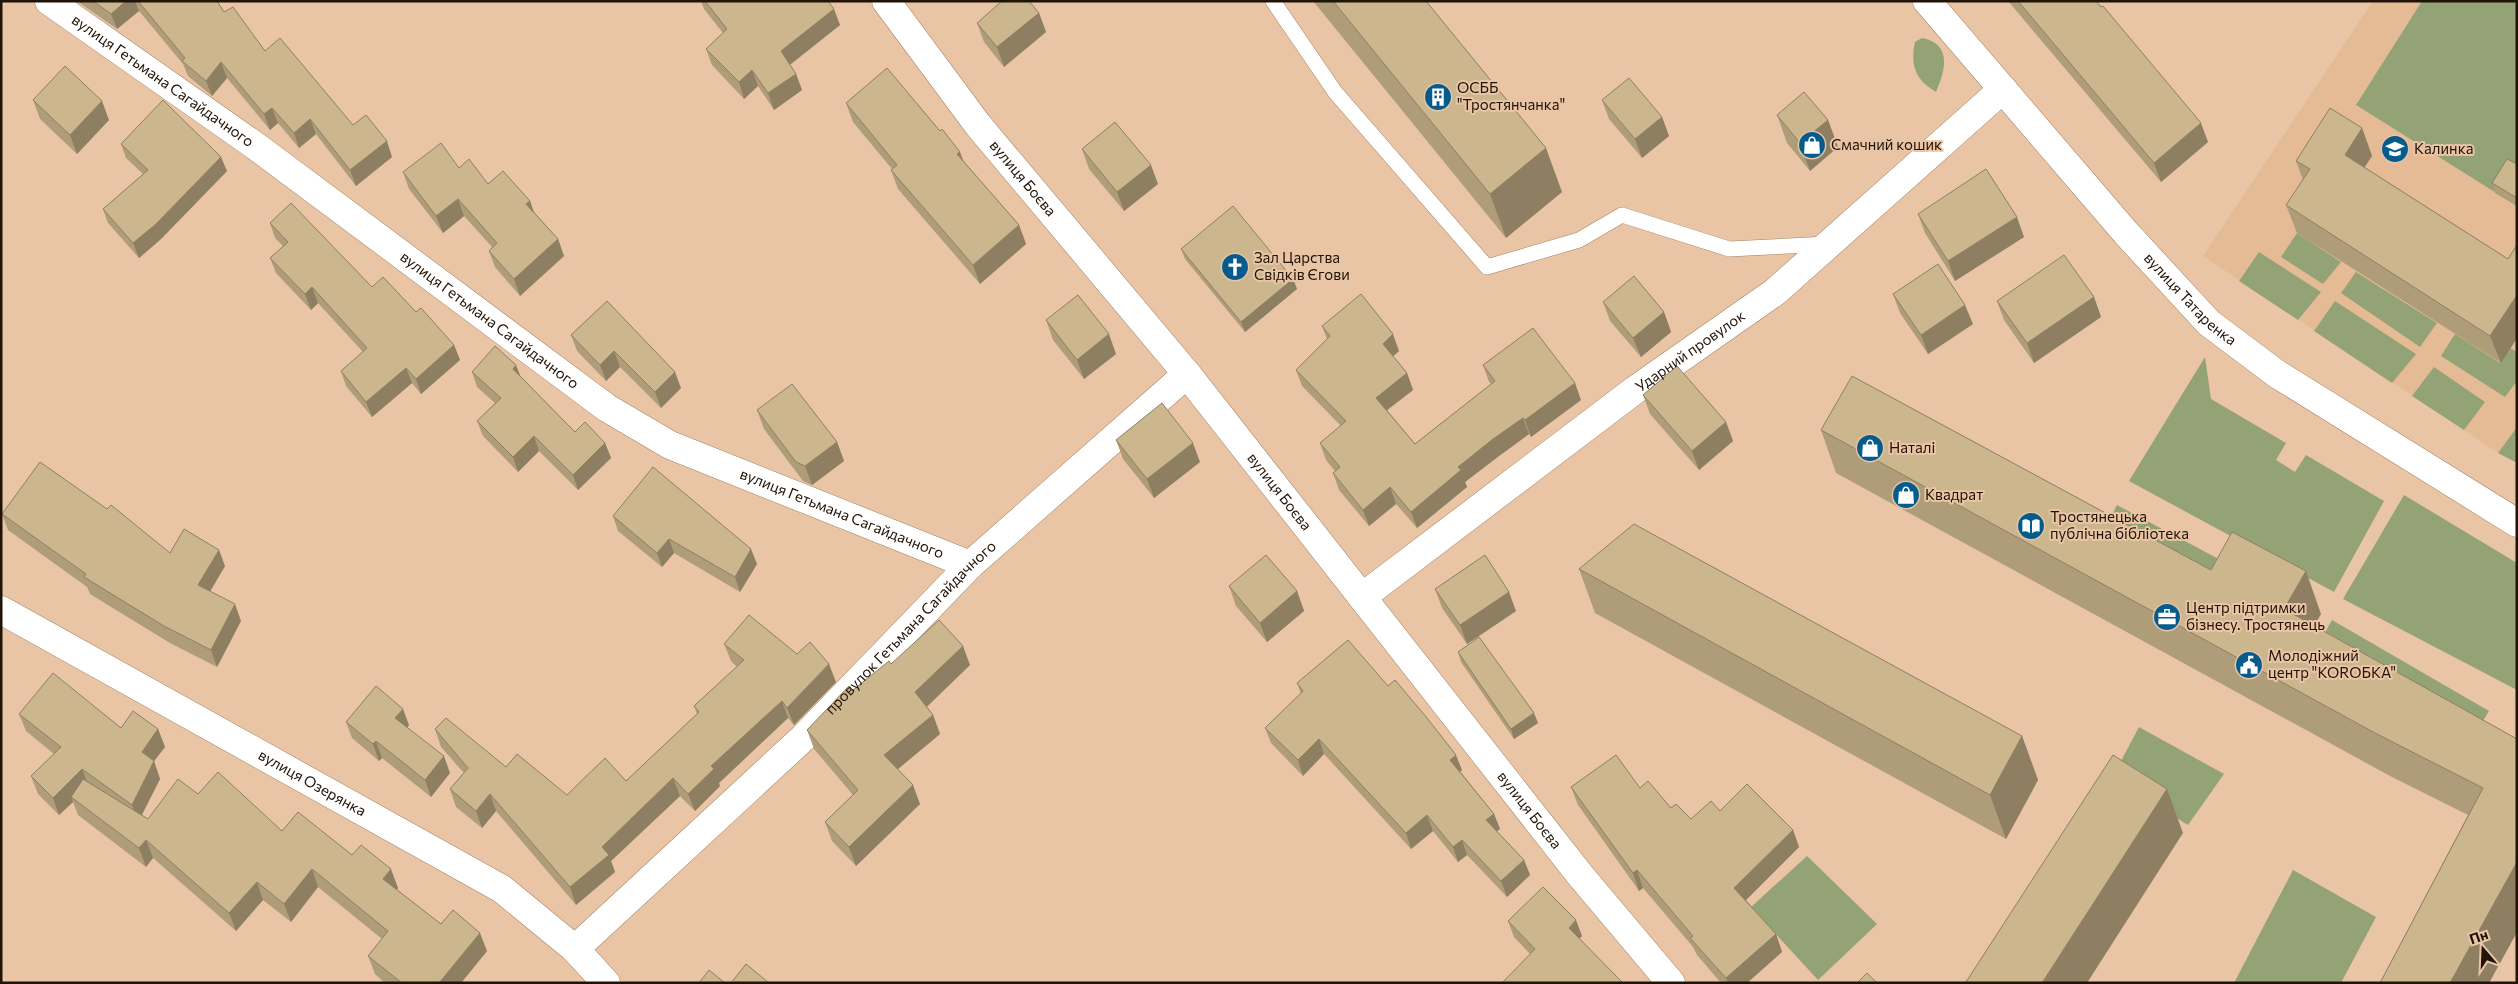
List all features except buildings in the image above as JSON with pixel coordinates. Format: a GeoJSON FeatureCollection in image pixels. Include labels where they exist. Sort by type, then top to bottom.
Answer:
{"type":"FeatureCollection","features":[{"type":"Feature","properties":{"kind":"street","name":"вулиця Гетьмана Сагайдачного"},"geometry":{"type":"LineString","coordinates":[[50,1],[257,147],[607,408],[670,445],[970,565]]}},
{"type":"Feature","properties":{"kind":"street","name":"вулиця Боєва"},"geometry":{"type":"LineString","coordinates":[[886,1],[978,125],[1186,374],[1574,868],[1671,983]]}},
{"type":"Feature","properties":{"kind":"street","name":"вулиця Татаренка"},"geometry":{"type":"LineString","coordinates":[[1927,1],[2126,233],[2209,324],[2277,374],[2517,523]]}},
{"type":"Feature","properties":{"kind":"street","name":"Ударний провулок"},"geometry":{"type":"LineString","coordinates":[[1362,597],[1635,390],[1774,292],[2003,89]]}},
{"type":"Feature","properties":{"kind":"street","name":"провулок Гетьмана Сагайдачного"},"geometry":{"type":"LineString","coordinates":[[575,949],[803,738],[970,565],[1186,374]]}},
{"type":"Feature","properties":{"kind":"street","name":"вулиця Озерянка"},"geometry":{"type":"LineString","coordinates":[[1,610],[502,889],[575,949],[606,983]]}},
{"type":"Feature","properties":{"kind":"lane"},"geometry":{"type":"LineString","coordinates":[[1273,1],[1335,92],[1487,267],[1579,240],[1622,214],[1730,249],[1829,244]]}},
{"type":"Feature","properties":{"kind":"shaded area","name":"Калинка"},"geometry":{"type":"Polygon","coordinates":[[[2373,1],[2517,1],[2517,427],[2498,453],[2203,256],[2373,1]]]}},
{"type":"Feature","properties":{"kind":"green space"},"geometry":{"type":"Polygon","coordinates":[[[2422,1],[2517,1],[2517,206],[2356,105],[2422,1]]]}},
{"type":"Feature","properties":{"kind":"green space"},"geometry":{"type":"Polygon","coordinates":[[[1922,38],[1932,41],[1939,46],[1944,59],[1942,76],[1936,92],[1923,82],[1914,65],[1915,42],[1922,38]]]}},
{"type":"Feature","properties":{"kind":"green space"},"geometry":{"type":"Polygon","coordinates":[[[2297,233],[2341,262],[2323,284],[2281,257],[2297,233]]]}},
{"type":"Feature","properties":{"kind":"green space"},"geometry":{"type":"Polygon","coordinates":[[[2259,252],[2321,292],[2298,320],[2239,281],[2259,252]]]}},
{"type":"Feature","properties":{"kind":"green space"},"geometry":{"type":"Polygon","coordinates":[[[2356,272],[2437,323],[2420,347],[2341,293],[2356,272]]]}},
{"type":"Feature","properties":{"kind":"green space"},"geometry":{"type":"Polygon","coordinates":[[[2335,301],[2416,354],[2392,383],[2314,331],[2335,301]]]}},
{"type":"Feature","properties":{"kind":"green space"},"geometry":{"type":"Polygon","coordinates":[[[2455,334],[2500,363],[2510,348],[2517,352],[2517,381],[2505,397],[2441,356],[2455,334]]]}},
{"type":"Feature","properties":{"kind":"green space"},"geometry":{"type":"Polygon","coordinates":[[[2205,357],[2211,399],[2286,443],[2276,460],[2295,472],[2306,455],[2384,501],[2334,592],[2129,481],[2205,357]]]}},
{"type":"Feature","properties":{"kind":"green space"},"geometry":{"type":"Polygon","coordinates":[[[2434,367],[2485,402],[2464,430],[2412,396],[2434,367]]]}},
{"type":"Feature","properties":{"kind":"green space"},"geometry":{"type":"Polygon","coordinates":[[[2517,427],[2517,463],[2498,453],[2517,427]]]}},
{"type":"Feature","properties":{"kind":"green space"},"geometry":{"type":"Polygon","coordinates":[[[2404,495],[2517,563],[2517,690],[2343,599],[2404,495]]]}},
{"type":"Feature","properties":{"kind":"green space"},"geometry":{"type":"Polygon","coordinates":[[[2117,505],[2247,574],[2226,613],[2097,544],[2117,505]]]}},
{"type":"Feature","properties":{"kind":"green space"},"geometry":{"type":"Polygon","coordinates":[[[2332,620],[2489,711],[2467,746],[2311,658],[2332,620]]]}},
{"type":"Feature","properties":{"kind":"green space"},"geometry":{"type":"Polygon","coordinates":[[[2139,727],[2224,774],[2188,825],[2112,778],[2139,727]]]}},
{"type":"Feature","properties":{"kind":"green space"},"geometry":{"type":"Polygon","coordinates":[[[1807,856],[1877,924],[1818,980],[1751,907],[1807,856]]]}},
{"type":"Feature","properties":{"kind":"green space"},"geometry":{"type":"Polygon","coordinates":[[[2293,870],[2376,917],[2341,983],[2234,983],[2293,870]]]}},
{"type":"Feature","properties":{"kind":"place","name":"ОСББ \"Тростянчанка\""},"geometry":{"type":"Point","coordinates":[1438,97]}},
{"type":"Feature","properties":{"kind":"place","name":"Смачний кошик"},"geometry":{"type":"Point","coordinates":[1812,145]}},
{"type":"Feature","properties":{"kind":"place","name":"Калинка"},"geometry":{"type":"Point","coordinates":[2395,149]}},
{"type":"Feature","properties":{"kind":"place","name":"Зал Царства Свідків Єгови"},"geometry":{"type":"Point","coordinates":[1235,267]}},
{"type":"Feature","properties":{"kind":"place","name":"Наталі"},"geometry":{"type":"Point","coordinates":[1870,448]}},
{"type":"Feature","properties":{"kind":"place","name":"Квадрат"},"geometry":{"type":"Point","coordinates":[1906,495]}},
{"type":"Feature","properties":{"kind":"place","name":"Тростянецька публічна бібліотека"},"geometry":{"type":"Point","coordinates":[2031,526]}},
{"type":"Feature","properties":{"kind":"place","name":"Центр підтримки бізнесу. Тростянець"},"geometry":{"type":"Point","coordinates":[2167,617]}},
{"type":"Feature","properties":{"kind":"place","name":"Молодіжний центр \"КОRОБКА\""},"geometry":{"type":"Point","coordinates":[2249,665]}}]}
